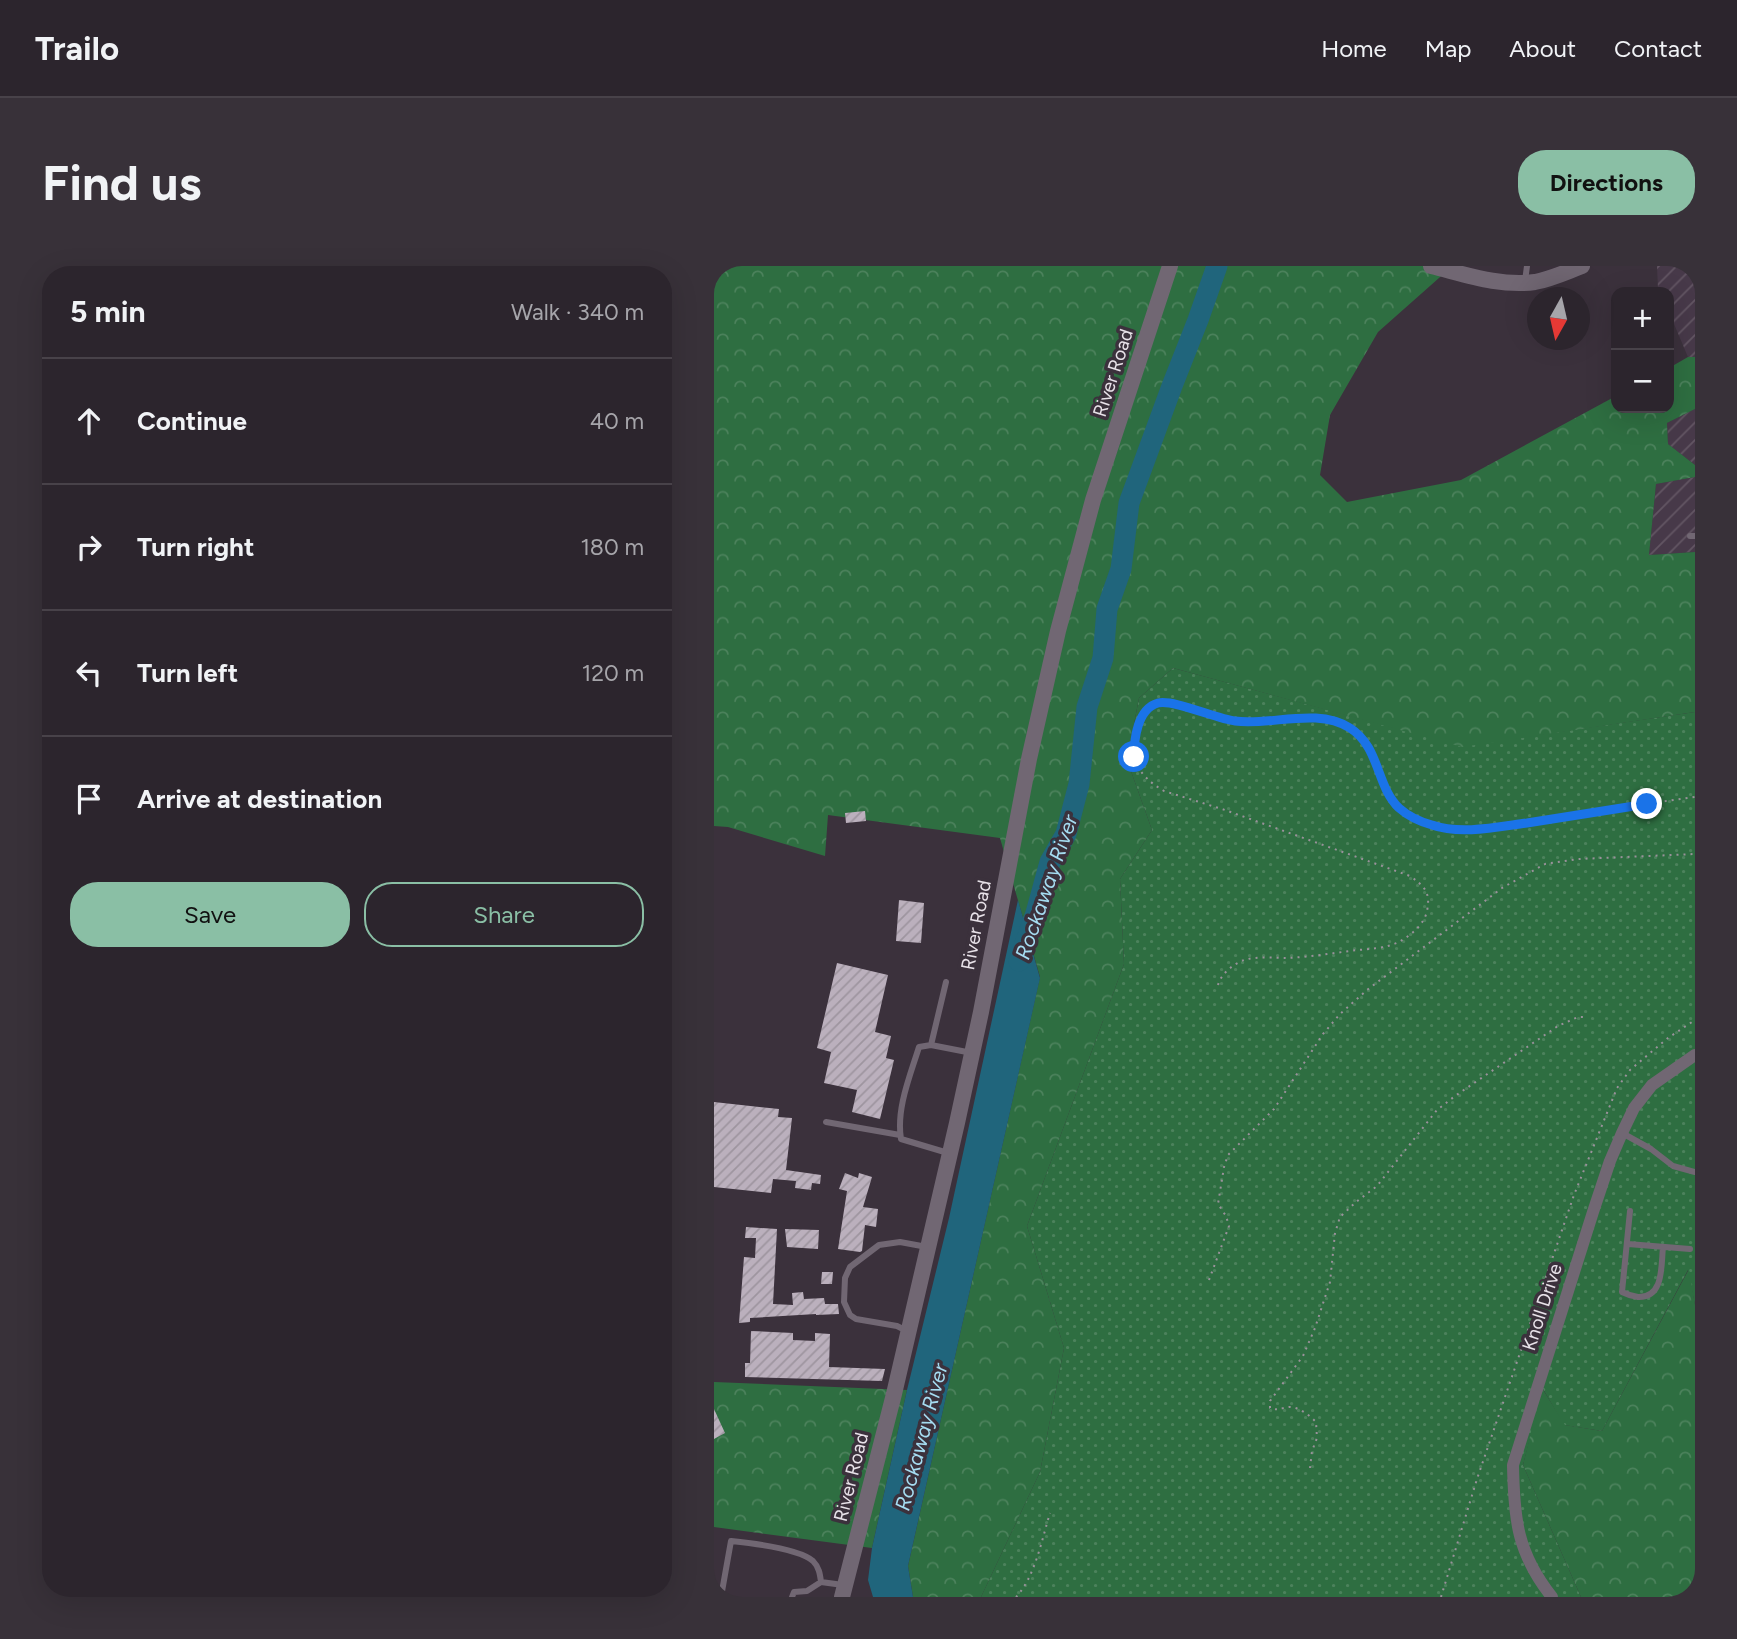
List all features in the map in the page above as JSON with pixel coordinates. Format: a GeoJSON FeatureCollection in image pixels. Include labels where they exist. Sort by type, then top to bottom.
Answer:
{"type":"FeatureCollection","features":[{"type":"Feature","properties":{"kind":"street","name":"River Road"},"geometry":{"type":"LineString","coordinates":[[844,1591],[950,1153],[1029,759],[1058,631],[1093,500],[1170,266]]}},
{"type":"Feature","properties":{"kind":"street"},"geometry":{"type":"LineString","coordinates":[[1431,266],[1483,279],[1525,283],[1551,278],[1582,266]]}},
{"type":"Feature","properties":{"kind":"street","name":"Knoll Drive"},"geometry":{"type":"LineString","coordinates":[[1552,1597],[1538,1579],[1526,1556],[1518,1530],[1513,1465],[1592,1212],[1622,1133],[1634,1108],[1652,1084],[1695,1055]]}},
{"type":"Feature","properties":{"kind":"lane"},"geometry":{"type":"LineString","coordinates":[[1525,283],[1527,266]]}},
{"type":"Feature","properties":{"kind":"lane"},"geometry":{"type":"LineString","coordinates":[[931,1045],[946,982]]}},
{"type":"Feature","properties":{"kind":"lane"},"geometry":{"type":"LineString","coordinates":[[950,1153],[901,1139],[899,1126],[908,1082],[919,1047],[931,1045],[972,1053]]}},
{"type":"Feature","properties":{"kind":"lane"},"geometry":{"type":"LineString","coordinates":[[826,1122],[900,1135]]}},
{"type":"Feature","properties":{"kind":"lane"},"geometry":{"type":"LineString","coordinates":[[1622,1133],[1651,1149],[1673,1166],[1695,1172]]}},
{"type":"Feature","properties":{"kind":"lane"},"geometry":{"type":"LineString","coordinates":[[1630,1211],[1622,1292],[1629,1296],[1644,1297],[1651,1294],[1659,1285],[1663,1247]]}},
{"type":"Feature","properties":{"kind":"lane"},"geometry":{"type":"LineString","coordinates":[[908,1333],[897,1326],[856,1319],[850,1315],[845,1302],[845,1278],[850,1267],[878,1245],[900,1242],[928,1248]]}},
{"type":"Feature","properties":{"kind":"lane"},"geometry":{"type":"LineString","coordinates":[[1628,1244],[1690,1249]]}},
{"type":"Feature","properties":{"kind":"lane"},"geometry":{"type":"LineString","coordinates":[[721,1597],[731,1541],[781,1549],[812,1560],[819,1569],[821,1582]]}},
{"type":"Feature","properties":{"kind":"lane"},"geometry":{"type":"LineString","coordinates":[[821,1582],[844,1591]]}},
{"type":"Feature","properties":{"kind":"lane"},"geometry":{"type":"LineString","coordinates":[[792,1597],[793,1592],[807,1591],[821,1582]]}},
{"type":"Feature","properties":{"kind":"path"},"geometry":{"type":"LineString","coordinates":[[1218,985],[1231,967],[1246,960],[1345,952],[1397,942],[1418,929],[1426,918],[1428,894],[1423,886],[1410,876],[1155,786],[1140,772],[1134,757],[1135,737],[1146,712],[1156,704],[1178,705],[1236,722],[1318,718],[1341,723],[1352,729],[1368,745],[1391,796],[1399,807],[1412,817],[1433,826],[1468,829],[1503,826],[1695,797]]}},
{"type":"Feature","properties":{"kind":"path"},"geometry":{"type":"LineString","coordinates":[[1209,1280],[1229,1226],[1218,1204],[1228,1155],[1274,1109],[1323,1034],[1340,1014],[1367,990],[1502,888],[1545,864],[1590,858],[1695,854]]}},
{"type":"Feature","properties":{"kind":"path"},"geometry":{"type":"LineString","coordinates":[[1310,1468],[1317,1438],[1316,1422],[1306,1412],[1289,1407],[1279,1411],[1270,1408],[1270,1401],[1303,1356],[1315,1328],[1330,1282],[1335,1233],[1340,1217],[1377,1186],[1437,1110],[1558,1026],[1583,1017]]}},
{"type":"Feature","properties":{"kind":"path"},"geometry":{"type":"LineString","coordinates":[[1441,1597],[1477,1479],[1574,1195],[1616,1088],[1630,1070],[1668,1038],[1695,1020]]}},
{"type":"Feature","properties":{"kind":"path"},"geometry":{"type":"LineString","coordinates":[[1016,1597],[1024,1589],[1050,1513]]}},
{"type":"Feature","properties":{"kind":"shaded area"},"geometry":{"type":"Polygon","coordinates":[[[1657,266],[1695,266],[1695,357],[1688,357],[1674,324],[1674,287],[1658,287],[1657,266]]]}},
{"type":"Feature","properties":{"kind":"shaded area"},"geometry":{"type":"Polygon","coordinates":[[[1695,409],[1695,465],[1668,444],[1667,423],[1695,409]]]}},
{"type":"Feature","properties":{"kind":"shaded area"},"geometry":{"type":"Polygon","coordinates":[[[1695,477],[1695,552],[1649,555],[1656,484],[1695,477]]]}},
{"type":"Feature","properties":{"kind":"green space"},"geometry":{"type":"Polygon","coordinates":[[[714,266],[1446,266],[1448,270],[1378,332],[1330,415],[1320,475],[1347,502],[1461,480],[1611,399],[1611,413],[1674,413],[1674,365],[1688,357],[1695,357],[1695,409],[1667,423],[1668,444],[1695,465],[1695,477],[1656,484],[1649,555],[1695,552],[1695,712],[1462,747],[1173,668],[1139,698],[1127,760],[1152,830],[1120,879],[1124,964],[1027,1226],[1064,1348],[1040,1472],[981,1597],[913,1597],[908,1566],[1040,977],[1000,838],[828,815],[825,856],[728,827],[714,826],[714,266]]]}},
{"type":"Feature","properties":{"kind":"green space"},"geometry":{"type":"Polygon","coordinates":[[[1173,668],[1462,746],[1695,712],[1695,1305],[1688,1270],[1602,1431],[1564,1425],[1543,1389],[1523,1465],[1581,1597],[981,1597],[1040,1472],[1064,1348],[1027,1226],[1124,964],[1120,879],[1152,830],[1127,760],[1139,698],[1173,668]]]}},
{"type":"Feature","properties":{"kind":"green space"},"geometry":{"type":"Polygon","coordinates":[[[1689,1269],[1695,1305],[1695,1597],[1581,1597],[1523,1465],[1542,1388],[1565,1425],[1602,1431],[1689,1269]]]}},
{"type":"Feature","properties":{"kind":"green space"},"geometry":{"type":"Polygon","coordinates":[[[714,1382],[907,1390],[872,1548],[714,1527],[714,1382]]]}},
{"type":"Feature","properties":{"kind":"water","name":"Rockaway River"},"geometry":{"type":"Polygon","coordinates":[[[1018,900],[1040,978],[908,1566],[913,1597],[873,1597],[868,1580],[872,1548],[949,1218],[1018,900]]]}},
{"type":"Feature","properties":{"kind":"building"},"geometry":{"type":"Polygon","coordinates":[[[865,811],[866,821],[846,823],[845,813],[865,811]]]}},
{"type":"Feature","properties":{"kind":"building"},"geometry":{"type":"Polygon","coordinates":[[[899,900],[924,903],[921,943],[896,941],[899,900]]]}},
{"type":"Feature","properties":{"kind":"building"},"geometry":{"type":"Polygon","coordinates":[[[837,963],[888,975],[875,1032],[891,1036],[886,1058],[894,1060],[880,1119],[852,1112],[857,1090],[824,1083],[831,1052],[817,1048],[837,963]]]}},
{"type":"Feature","properties":{"kind":"building"},"geometry":{"type":"Polygon","coordinates":[[[714,1102],[779,1109],[778,1117],[792,1118],[786,1170],[821,1175],[820,1184],[812,1183],[811,1190],[795,1188],[796,1181],[773,1179],[771,1193],[714,1187],[714,1102]]]}},
{"type":"Feature","properties":{"kind":"building"},"geometry":{"type":"Polygon","coordinates":[[[845,1173],[858,1178],[859,1173],[872,1177],[863,1207],[878,1209],[876,1227],[865,1225],[860,1252],[838,1249],[847,1191],[839,1189],[845,1173]]]}},
{"type":"Feature","properties":{"kind":"building"},"geometry":{"type":"Polygon","coordinates":[[[746,1227],[777,1229],[773,1304],[793,1305],[792,1293],[803,1292],[804,1299],[824,1298],[825,1304],[838,1304],[839,1314],[750,1318],[750,1322],[739,1323],[744,1257],[755,1258],[756,1238],[745,1238],[746,1227]]]}},
{"type":"Feature","properties":{"kind":"building"},"geometry":{"type":"Polygon","coordinates":[[[785,1229],[819,1230],[818,1249],[787,1247],[785,1229]]]}},
{"type":"Feature","properties":{"kind":"building"},"geometry":{"type":"Polygon","coordinates":[[[822,1272],[833,1272],[832,1284],[821,1284],[822,1272]]]}},
{"type":"Feature","properties":{"kind":"building"},"geometry":{"type":"Polygon","coordinates":[[[751,1331],[793,1333],[793,1340],[815,1341],[815,1333],[830,1334],[829,1367],[885,1369],[882,1381],[745,1377],[745,1363],[750,1363],[751,1331]]]}},
{"type":"Feature","properties":{"kind":"building"},"geometry":{"type":"Polygon","coordinates":[[[714,1409],[725,1433],[714,1439],[714,1409]]]}},
{"type":"Feature","properties":{"kind":"waterway","name":"Rockaway River"},"geometry":{"type":"LineString","coordinates":[[1019,961],[1050,862],[1066,834],[1079,784],[1087,707],[1103,658],[1107,609],[1121,569],[1129,503],[1217,266]]}},
{"type":"Feature","properties":{"kind":"route"},"geometry":{"type":"LineString","coordinates":[[1134,757],[1135,737],[1146,712],[1156,704],[1163,703],[1236,722],[1318,718],[1341,723],[1352,729],[1368,745],[1384,782],[1399,807],[1412,817],[1433,826],[1468,829],[1503,826],[1647,804]]}}]}
